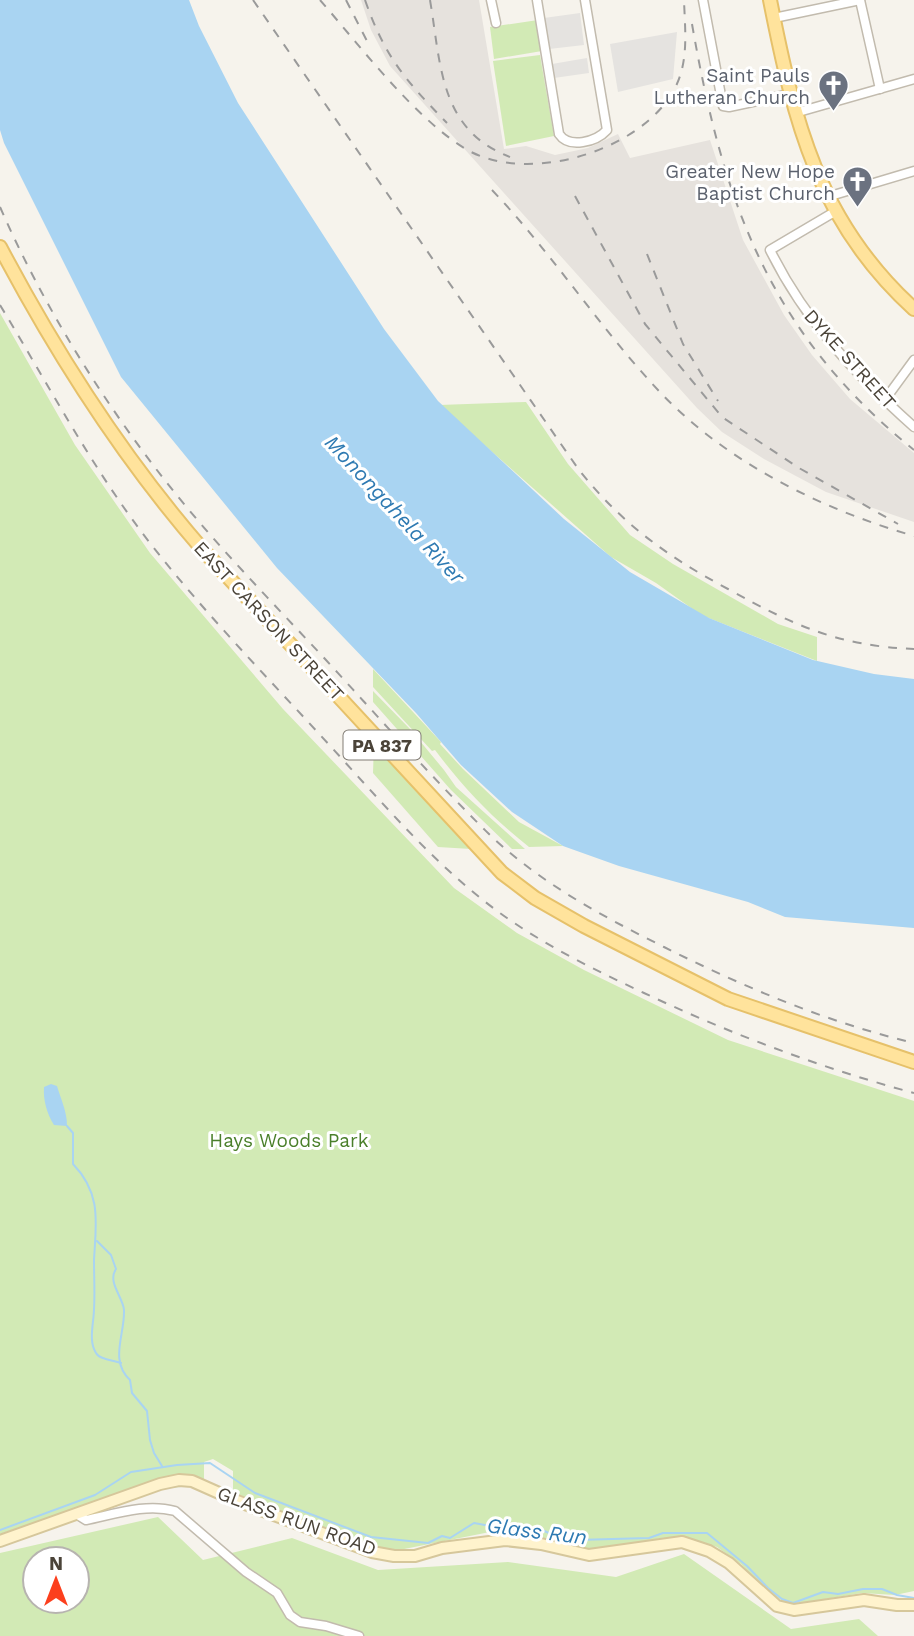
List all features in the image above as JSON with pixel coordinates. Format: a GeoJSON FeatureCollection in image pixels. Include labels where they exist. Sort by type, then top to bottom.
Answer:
{"type":"FeatureCollection","features":[{"type":"Feature","properties":{"kind":"main road"},"geometry":{"type":"LineString","coordinates":[[770,0],[794,113],[827,197],[870,261],[914,309]]}},
{"type":"Feature","properties":{"kind":"main road","name":"EAST CARSON STREET"},"geometry":{"type":"LineString","coordinates":[[0,247],[71,372],[114,438],[158,497],[203,550],[502,873],[535,898],[574,920],[728,999],[914,1062]]}},
{"type":"Feature","properties":{"kind":"main road","name":"GLASS RUN ROAD"},"geometry":{"type":"LineString","coordinates":[[0,1541],[160,1484],[179,1480],[192,1481],[372,1552],[394,1556],[415,1556],[442,1548],[505,1540],[541,1544],[589,1555],[682,1542],[709,1551],[729,1563],[776,1606],[807,1609],[864,1600],[914,1605]]}},
{"type":"Feature","properties":{"kind":"street"},"geometry":{"type":"LineString","coordinates":[[491,0],[496,23]]}},
{"type":"Feature","properties":{"kind":"street"},"geometry":{"type":"LineString","coordinates":[[537,0],[559,134],[561,139],[572,143],[596,138],[607,130],[585,0]]}},
{"type":"Feature","properties":{"kind":"street"},"geometry":{"type":"LineString","coordinates":[[703,0],[723,106],[790,94]]}},
{"type":"Feature","properties":{"kind":"street"},"geometry":{"type":"LineString","coordinates":[[774,18],[860,0],[880,89]]}},
{"type":"Feature","properties":{"kind":"street"},"geometry":{"type":"LineString","coordinates":[[794,113],[914,79]]}},
{"type":"Feature","properties":{"kind":"street"},"geometry":{"type":"LineString","coordinates":[[827,197],[914,172]]}},
{"type":"Feature","properties":{"kind":"street","name":"DYKE STREET"},"geometry":{"type":"LineString","coordinates":[[836,211],[770,250],[810,319],[884,401],[914,427]]}},
{"type":"Feature","properties":{"kind":"street"},"geometry":{"type":"LineString","coordinates":[[884,401],[914,360]]}},
{"type":"Feature","properties":{"kind":"street"},"geometry":{"type":"LineString","coordinates":[[78,1514],[86,1520],[144,1508],[175,1511],[246,1572],[277,1592],[290,1615],[300,1622],[326,1626],[359,1636]]}},
{"type":"Feature","properties":{"kind":"shaded area"},"geometry":{"type":"Polygon","coordinates":[[[361,0],[479,0],[504,149],[526,146],[555,155],[588,148],[618,134],[630,158],[710,140],[743,240],[784,315],[812,355],[850,399],[914,453],[914,522],[826,492],[764,459],[722,432],[697,408],[390,66],[371,30],[361,0]]]}},
{"type":"Feature","properties":{"kind":"shaded area"},"geometry":{"type":"Polygon","coordinates":[[[580,13],[584,45],[549,49],[544,18],[580,13]]]}},
{"type":"Feature","properties":{"kind":"shaded area"},"geometry":{"type":"Polygon","coordinates":[[[677,32],[673,79],[618,92],[610,44],[677,32]]]}},
{"type":"Feature","properties":{"kind":"shaded area"},"geometry":{"type":"Polygon","coordinates":[[[587,58],[589,73],[554,78],[552,64],[587,58]]]}},
{"type":"Feature","properties":{"kind":"green space"},"geometry":{"type":"Polygon","coordinates":[[[538,20],[542,51],[494,59],[490,27],[538,20]]]}},
{"type":"Feature","properties":{"kind":"green space"},"geometry":{"type":"Polygon","coordinates":[[[540,55],[554,136],[506,146],[493,61],[540,55]]]}},
{"type":"Feature","properties":{"kind":"green space","name":"Hays Woods Park"},"geometry":{"type":"Polygon","coordinates":[[[0,313],[75,445],[150,553],[283,709],[454,888],[517,933],[584,970],[728,1040],[914,1101],[914,1591],[895,1595],[862,1593],[801,1603],[784,1602],[762,1587],[741,1564],[717,1547],[687,1537],[661,1538],[594,1553],[495,1531],[384,1553],[233,1492],[233,1471],[213,1459],[204,1462],[204,1485],[123,1492],[0,1534],[0,313]]]}},
{"type":"Feature","properties":{"kind":"green space"},"geometry":{"type":"Polygon","coordinates":[[[526,402],[568,464],[630,535],[673,564],[778,624],[817,637],[817,661],[701,615],[656,583],[611,557],[439,405],[526,402]]]}},
{"type":"Feature","properties":{"kind":"green space"},"geometry":{"type":"Polygon","coordinates":[[[373,669],[463,769],[519,822],[563,846],[529,847],[503,825],[373,687],[373,669]]]}},
{"type":"Feature","properties":{"kind":"green space"},"geometry":{"type":"Polygon","coordinates":[[[373,691],[410,729],[456,787],[525,849],[512,849],[451,790],[373,702],[373,691]]]}},
{"type":"Feature","properties":{"kind":"green space"},"geometry":{"type":"Polygon","coordinates":[[[374,743],[471,849],[438,847],[373,773],[374,743]]]}},
{"type":"Feature","properties":{"kind":"green space"},"geometry":{"type":"Polygon","coordinates":[[[158,1517],[203,1560],[292,1538],[378,1570],[508,1562],[616,1577],[684,1554],[791,1629],[859,1619],[878,1636],[0,1636],[0,1553],[21,1548],[21,1615],[91,1615],[91,1545],[35,1545],[158,1517]]]}},
{"type":"Feature","properties":{"kind":"water","name":"Monongahela River"},"geometry":{"type":"Polygon","coordinates":[[[0,0],[189,0],[199,26],[238,103],[384,329],[438,401],[564,519],[630,572],[709,618],[813,660],[874,674],[914,679],[914,928],[785,917],[748,902],[619,866],[563,846],[512,812],[461,765],[416,713],[277,568],[121,377],[4,143],[0,130],[0,0]]]}},
{"type":"Feature","properties":{"kind":"water"},"geometry":{"type":"Polygon","coordinates":[[[51,1084],[57,1086],[67,1126],[54,1125],[47,1112],[44,1087],[51,1084]]]}},
{"type":"Feature","properties":{"kind":"waterway"},"geometry":{"type":"LineString","coordinates":[[67,1126],[73,1133],[73,1164],[89,1186],[95,1209],[92,1343],[98,1355],[121,1363]]}},
{"type":"Feature","properties":{"kind":"waterway"},"geometry":{"type":"LineString","coordinates":[[97,1241],[111,1255],[116,1269],[114,1284],[124,1310],[120,1364],[130,1380],[132,1393],[147,1411],[150,1440],[162,1466]]}},
{"type":"Feature","properties":{"kind":"waterway","name":"Glass Run"},"geometry":{"type":"LineString","coordinates":[[0,1530],[95,1495],[131,1472],[210,1463],[255,1493],[371,1537],[428,1543],[442,1536],[450,1538],[474,1523],[523,1532],[542,1530],[558,1537],[576,1540],[649,1538],[663,1533],[707,1533],[747,1566],[768,1588],[782,1599],[793,1603],[823,1592],[838,1594],[863,1589],[882,1589],[914,1598]]}},
{"type":"Feature","properties":{"kind":"railway"},"geometry":{"type":"LineString","coordinates":[[253,0],[579,470],[612,507],[666,552],[728,589],[795,623],[839,638],[914,649]]}},
{"type":"Feature","properties":{"kind":"railway"},"geometry":{"type":"LineString","coordinates":[[320,0],[388,79],[445,134],[464,148],[489,159],[518,164],[549,163],[610,145],[637,130],[659,111],[675,88],[682,67],[685,45],[684,0]]}},
{"type":"Feature","properties":{"kind":"railway"},"geometry":{"type":"LineString","coordinates":[[346,0],[370,47]]}},
{"type":"Feature","properties":{"kind":"railway"},"geometry":{"type":"LineString","coordinates":[[365,0],[380,37],[398,67],[447,123]]}},
{"type":"Feature","properties":{"kind":"railway"},"geometry":{"type":"LineString","coordinates":[[430,0],[441,71],[456,112],[469,130],[487,145],[510,157]]}},
{"type":"Feature","properties":{"kind":"railway"},"geometry":{"type":"LineString","coordinates":[[692,24],[719,149],[760,260],[788,311],[822,359],[864,405],[914,450]]}},
{"type":"Feature","properties":{"kind":"railway"},"geometry":{"type":"LineString","coordinates":[[492,190],[535,239],[636,366],[684,416],[744,461],[776,480],[844,512],[914,536]]}},
{"type":"Feature","properties":{"kind":"railway"},"geometry":{"type":"LineString","coordinates":[[575,196],[645,324],[722,417],[799,468],[898,524]]}},
{"type":"Feature","properties":{"kind":"railway"},"geometry":{"type":"LineString","coordinates":[[0,207],[35,280],[96,385],[167,483],[245,573],[493,838],[533,871],[574,898],[618,924],[694,962],[817,1014],[914,1043]]}},
{"type":"Feature","properties":{"kind":"railway"},"geometry":{"type":"LineString","coordinates":[[647,254],[683,344],[718,401]]}},
{"type":"Feature","properties":{"kind":"railway"},"geometry":{"type":"LineString","coordinates":[[0,305],[90,456],[150,543],[239,648],[395,816],[459,880],[507,918],[540,939],[591,968],[644,993],[777,1049],[914,1093]]}},
{"type":"Feature","properties":{"kind":"place","name":"Saint Pauls Lutheran Church"},"geometry":{"type":"Point","coordinates":[833,113]}},
{"type":"Feature","properties":{"kind":"place","name":"Greater New Hope Baptist Church"},"geometry":{"type":"Point","coordinates":[858,209]}}]}
